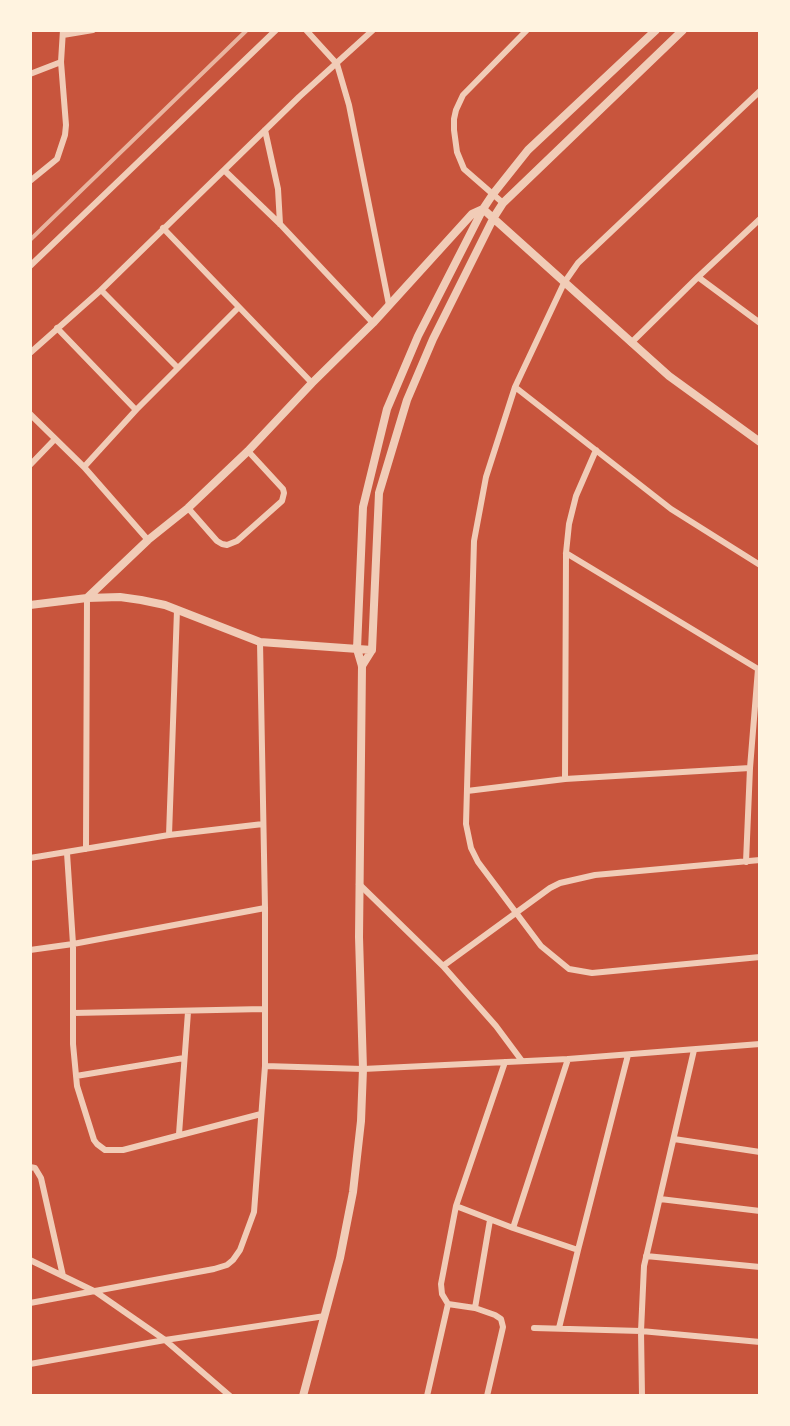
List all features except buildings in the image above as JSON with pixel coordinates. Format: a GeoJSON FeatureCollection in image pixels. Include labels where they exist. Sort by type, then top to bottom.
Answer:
{"type":"FeatureCollection","features":[{"type":"Feature","properties":{"kind":"street"},"geometry":{"type":"LineString","coordinates":[[30,180],[57,159],[62,148],[66,125],[61,62],[63,33],[93,30]]}},
{"type":"Feature","properties":{"kind":"street"},"geometry":{"type":"LineString","coordinates":[[30,266],[276,30]]}},
{"type":"Feature","properties":{"kind":"street"},"geometry":{"type":"LineString","coordinates":[[306,30],[337,64],[349,105],[389,306]]}},
{"type":"Feature","properties":{"kind":"street"},"geometry":{"type":"LineString","coordinates":[[30,353],[101,290],[163,228],[373,30]]}},
{"type":"Feature","properties":{"kind":"street"},"geometry":{"type":"LineString","coordinates":[[503,203],[464,169],[457,152],[454,130],[456,110],[463,95],[527,30]]}},
{"type":"Feature","properties":{"kind":"street"},"geometry":{"type":"LineString","coordinates":[[303,1396],[340,1258],[352,1192],[361,1121],[363,1069],[360,884],[362,666],[357,649],[363,507],[387,410],[418,336],[483,209],[493,194],[528,150],[656,30]]}},
{"type":"Feature","properties":{"kind":"street"},"geometry":{"type":"LineString","coordinates":[[362,666],[372,650],[379,493],[407,400],[433,339],[494,218],[503,203],[683,30]]}},
{"type":"Feature","properties":{"kind":"street"},"geometry":{"type":"LineString","coordinates":[[30,75],[61,62]]}},
{"type":"Feature","properties":{"kind":"street"},"geometry":{"type":"LineString","coordinates":[[760,91],[578,263],[564,283],[515,387],[486,477],[474,541],[466,824],[471,848],[478,862],[542,946],[569,969],[592,973],[760,957]]}},
{"type":"Feature","properties":{"kind":"street"},"geometry":{"type":"LineString","coordinates":[[266,130],[278,189],[280,224]]}},
{"type":"Feature","properties":{"kind":"street"},"geometry":{"type":"LineString","coordinates":[[224,170],[280,224],[374,323]]}},
{"type":"Feature","properties":{"kind":"street"},"geometry":{"type":"LineString","coordinates":[[86,849],[87,598],[148,540],[189,508],[248,451],[312,383],[374,323],[472,214],[483,209]]}},
{"type":"Feature","properties":{"kind":"street"},"geometry":{"type":"LineString","coordinates":[[483,209],[669,376],[760,442]]}},
{"type":"Feature","properties":{"kind":"street"},"geometry":{"type":"LineString","coordinates":[[631,343],[760,219]]}},
{"type":"Feature","properties":{"kind":"street"},"geometry":{"type":"LineString","coordinates":[[163,228],[312,383]]}},
{"type":"Feature","properties":{"kind":"street"},"geometry":{"type":"LineString","coordinates":[[698,277],[760,323]]}},
{"type":"Feature","properties":{"kind":"street"},"geometry":{"type":"LineString","coordinates":[[101,290],[177,367]]}},
{"type":"Feature","properties":{"kind":"street"},"geometry":{"type":"LineString","coordinates":[[84,468],[177,367],[238,307]]}},
{"type":"Feature","properties":{"kind":"street"},"geometry":{"type":"LineString","coordinates":[[57,328],[136,410]]}},
{"type":"Feature","properties":{"kind":"street"},"geometry":{"type":"LineString","coordinates":[[515,387],[671,509],[760,565]]}},
{"type":"Feature","properties":{"kind":"street"},"geometry":{"type":"LineString","coordinates":[[30,414],[84,468],[148,540]]}},
{"type":"Feature","properties":{"kind":"street"},"geometry":{"type":"LineString","coordinates":[[30,465],[55,439]]}},
{"type":"Feature","properties":{"kind":"street"},"geometry":{"type":"LineString","coordinates":[[565,779],[566,553],[569,524],[576,496],[596,450]]}},
{"type":"Feature","properties":{"kind":"street"},"geometry":{"type":"LineString","coordinates":[[189,508],[217,541],[227,545],[237,541],[282,501],[283,489],[248,451]]}},
{"type":"Feature","properties":{"kind":"street"},"geometry":{"type":"LineString","coordinates":[[566,553],[759,670],[750,768],[746,862]]}},
{"type":"Feature","properties":{"kind":"street"},"geometry":{"type":"LineString","coordinates":[[30,605],[87,598],[130,598],[165,605],[260,642],[372,650]]}},
{"type":"Feature","properties":{"kind":"street"},"geometry":{"type":"LineString","coordinates":[[169,835],[177,610]]}},
{"type":"Feature","properties":{"kind":"street"},"geometry":{"type":"LineString","coordinates":[[30,1303],[227,1265],[240,1250],[254,1212],[264,1066],[265,908],[260,642]]}},
{"type":"Feature","properties":{"kind":"street"},"geometry":{"type":"LineString","coordinates":[[467,791],[565,779],[750,768]]}},
{"type":"Feature","properties":{"kind":"street"},"geometry":{"type":"LineString","coordinates":[[30,858],[169,835],[263,824]]}},
{"type":"Feature","properties":{"kind":"street"},"geometry":{"type":"LineString","coordinates":[[67,853],[73,944],[73,1044],[76,1076],[94,1140],[105,1150],[123,1150],[261,1114]]}},
{"type":"Feature","properties":{"kind":"street"},"geometry":{"type":"LineString","coordinates":[[443,966],[550,888],[573,880],[595,875],[760,860]]}},
{"type":"Feature","properties":{"kind":"street"},"geometry":{"type":"LineString","coordinates":[[360,884],[443,966],[496,1026],[522,1061]]}},
{"type":"Feature","properties":{"kind":"street"},"geometry":{"type":"LineString","coordinates":[[30,950],[265,908]]}},
{"type":"Feature","properties":{"kind":"street"},"geometry":{"type":"LineString","coordinates":[[73,1013],[264,1009]]}},
{"type":"Feature","properties":{"kind":"street"},"geometry":{"type":"LineString","coordinates":[[179,1134],[188,1012]]}},
{"type":"Feature","properties":{"kind":"street"},"geometry":{"type":"LineString","coordinates":[[264,1066],[363,1069],[568,1059],[760,1044]]}},
{"type":"Feature","properties":{"kind":"street"},"geometry":{"type":"LineString","coordinates":[[642,1396],[641,1331],[644,1266],[694,1050]]}},
{"type":"Feature","properties":{"kind":"street"},"geometry":{"type":"LineString","coordinates":[[559,1328],[628,1055]]}},
{"type":"Feature","properties":{"kind":"street"},"geometry":{"type":"LineString","coordinates":[[76,1076],[184,1058]]}},
{"type":"Feature","properties":{"kind":"street"},"geometry":{"type":"LineString","coordinates":[[513,1228],[568,1059]]}},
{"type":"Feature","properties":{"kind":"street"},"geometry":{"type":"LineString","coordinates":[[427,1396],[448,1304],[442,1294],[441,1284],[456,1206],[505,1062]]}},
{"type":"Feature","properties":{"kind":"street"},"geometry":{"type":"LineString","coordinates":[[674,1139],[760,1152]]}},
{"type":"Feature","properties":{"kind":"street"},"geometry":{"type":"LineString","coordinates":[[30,1167],[35,1168],[41,1179],[63,1276]]}},
{"type":"Feature","properties":{"kind":"street"},"geometry":{"type":"LineString","coordinates":[[660,1199],[760,1211]]}},
{"type":"Feature","properties":{"kind":"street"},"geometry":{"type":"LineString","coordinates":[[456,1206],[578,1250]]}},
{"type":"Feature","properties":{"kind":"street"},"geometry":{"type":"LineString","coordinates":[[475,1308],[490,1220]]}},
{"type":"Feature","properties":{"kind":"street"},"geometry":{"type":"LineString","coordinates":[[646,1256],[760,1267]]}},
{"type":"Feature","properties":{"kind":"street"},"geometry":{"type":"LineString","coordinates":[[30,1260],[96,1292],[165,1340],[230,1396]]}},
{"type":"Feature","properties":{"kind":"street"},"geometry":{"type":"LineString","coordinates":[[448,1304],[475,1308],[498,1317],[503,1327],[487,1396]]}},
{"type":"Feature","properties":{"kind":"street"},"geometry":{"type":"LineString","coordinates":[[30,1364],[165,1340],[325,1316]]}},
{"type":"Feature","properties":{"kind":"street"},"geometry":{"type":"LineString","coordinates":[[534,1328],[641,1331],[760,1342]]}},
{"type":"Feature","properties":{"kind":"railway"},"geometry":{"type":"LineString","coordinates":[[30,240],[247,30]]}}]}
